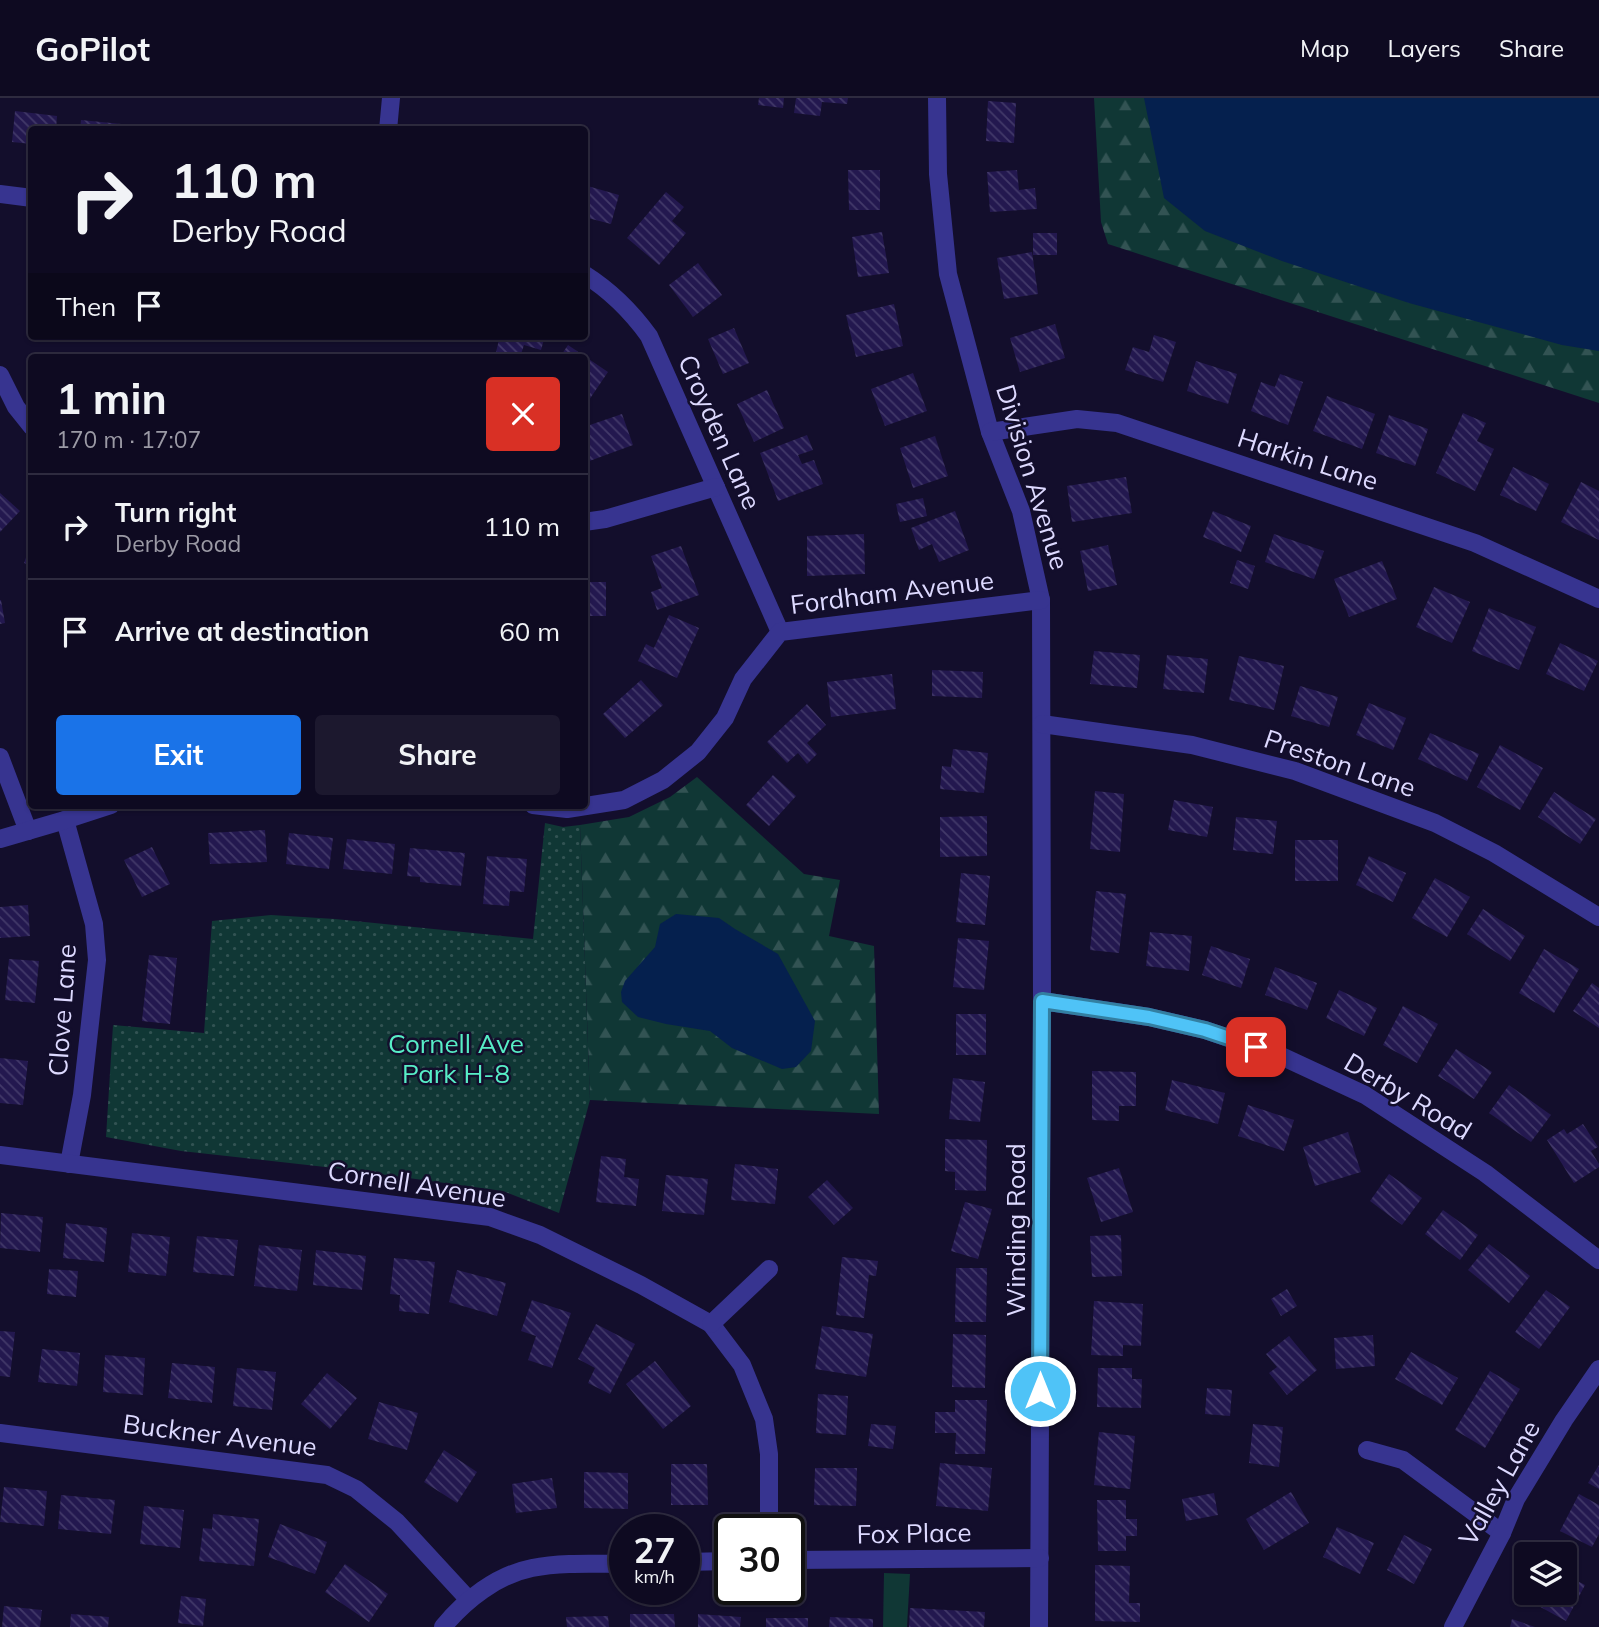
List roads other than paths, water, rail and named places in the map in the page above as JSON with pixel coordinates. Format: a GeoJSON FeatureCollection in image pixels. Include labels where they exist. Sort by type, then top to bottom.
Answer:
{"type":"FeatureCollection","features":[{"type":"Feature","properties":{"kind":"street"},"geometry":{"type":"LineString","coordinates":[[388,126],[391,98]]}},
{"type":"Feature","properties":{"kind":"street","name":"Division Avenue"},"geometry":{"type":"LineString","coordinates":[[937,98],[938,174],[948,274],[990,432],[1021,511],[1041,600],[1042,1001]]}},
{"type":"Feature","properties":{"kind":"street"},"geometry":{"type":"LineString","coordinates":[[0,194],[28,198]]}},
{"type":"Feature","properties":{"kind":"street","name":"Croyden Lane"},"geometry":{"type":"LineString","coordinates":[[588,276],[604,286],[635,316],[649,336],[780,632]]}},
{"type":"Feature","properties":{"kind":"street"},"geometry":{"type":"LineString","coordinates":[[0,375],[16,407],[28,422]]}},
{"type":"Feature","properties":{"kind":"street","name":"Harkin Lane"},"geometry":{"type":"LineString","coordinates":[[990,432],[1077,419],[1117,424],[1475,543],[1599,599]]}},
{"type":"Feature","properties":{"kind":"street"},"geometry":{"type":"LineString","coordinates":[[588,521],[606,519],[716,487]]}},
{"type":"Feature","properties":{"kind":"street","name":"Fordham Avenue"},"geometry":{"type":"LineString","coordinates":[[588,806],[624,800],[663,780],[698,752],[725,718],[743,679],[780,632],[1041,600]]}},
{"type":"Feature","properties":{"kind":"street","name":"Preston Lane"},"geometry":{"type":"LineString","coordinates":[[1042,724],[1192,745],[1296,771],[1435,823],[1494,853],[1599,918]]}},
{"type":"Feature","properties":{"kind":"street"},"geometry":{"type":"LineString","coordinates":[[0,757],[29,831]]}},
{"type":"Feature","properties":{"kind":"street"},"geometry":{"type":"LineString","coordinates":[[0,839],[99,809]]}},
{"type":"Feature","properties":{"kind":"street","name":"Clove Lane"},"geometry":{"type":"LineString","coordinates":[[65,820],[94,924],[97,960],[82,1096],[69,1164]]}},
{"type":"Feature","properties":{"kind":"street","name":"Derby Road"},"geometry":{"type":"LineString","coordinates":[[1042,1001],[1149,1017],[1205,1030],[1281,1056],[1353,1089],[1485,1173],[1599,1260]]}},
{"type":"Feature","properties":{"kind":"street","name":"Winding Road"},"geometry":{"type":"LineString","coordinates":[[1040,1627],[1042,1001]]}},
{"type":"Feature","properties":{"kind":"street","name":"Cornell Avenue"},"geometry":{"type":"LineString","coordinates":[[0,1155],[490,1217],[540,1235],[641,1285],[711,1324],[742,1365],[764,1419],[769,1454],[769,1514]]}},
{"type":"Feature","properties":{"kind":"street"},"geometry":{"type":"LineString","coordinates":[[711,1324],[769,1269]]}},
{"type":"Feature","properties":{"kind":"street","name":"Valley Lane"},"geometry":{"type":"LineString","coordinates":[[1453,1627],[1502,1533],[1516,1499],[1563,1420],[1599,1369]]}},
{"type":"Feature","properties":{"kind":"street","name":"Buckner Avenue"},"geometry":{"type":"LineString","coordinates":[[0,1433],[327,1475],[356,1489],[397,1522],[469,1600]]}},
{"type":"Feature","properties":{"kind":"street"},"geometry":{"type":"LineString","coordinates":[[1367,1450],[1403,1460],[1502,1533]]}},
{"type":"Feature","properties":{"kind":"street","name":"Fox Place"},"geometry":{"type":"LineString","coordinates":[[805,1560],[1040,1558]]}},
{"type":"Feature","properties":{"kind":"street"},"geometry":{"type":"LineString","coordinates":[[443,1627],[469,1600],[512,1574],[532,1568],[609,1564]]}},
{"type":"Feature","properties":{"kind":"water"},"geometry":{"type":"Polygon","coordinates":[[[1144,98],[1599,98],[1599,351],[1562,345],[1409,303],[1282,261],[1205,231],[1164,198],[1144,98]]]}},
{"type":"Feature","properties":{"kind":"water"},"geometry":{"type":"Polygon","coordinates":[[[676,914],[719,918],[778,954],[815,1021],[811,1051],[796,1067],[782,1069],[732,1048],[710,1031],[638,1017],[622,1002],[621,992],[625,981],[655,947],[660,924],[676,914]]]}},
{"type":"Feature","properties":{"kind":"park label","name":"Cornell Ave Park H-8"},"geometry":{"type":"Point","coordinates":[456,1058]}}]}
